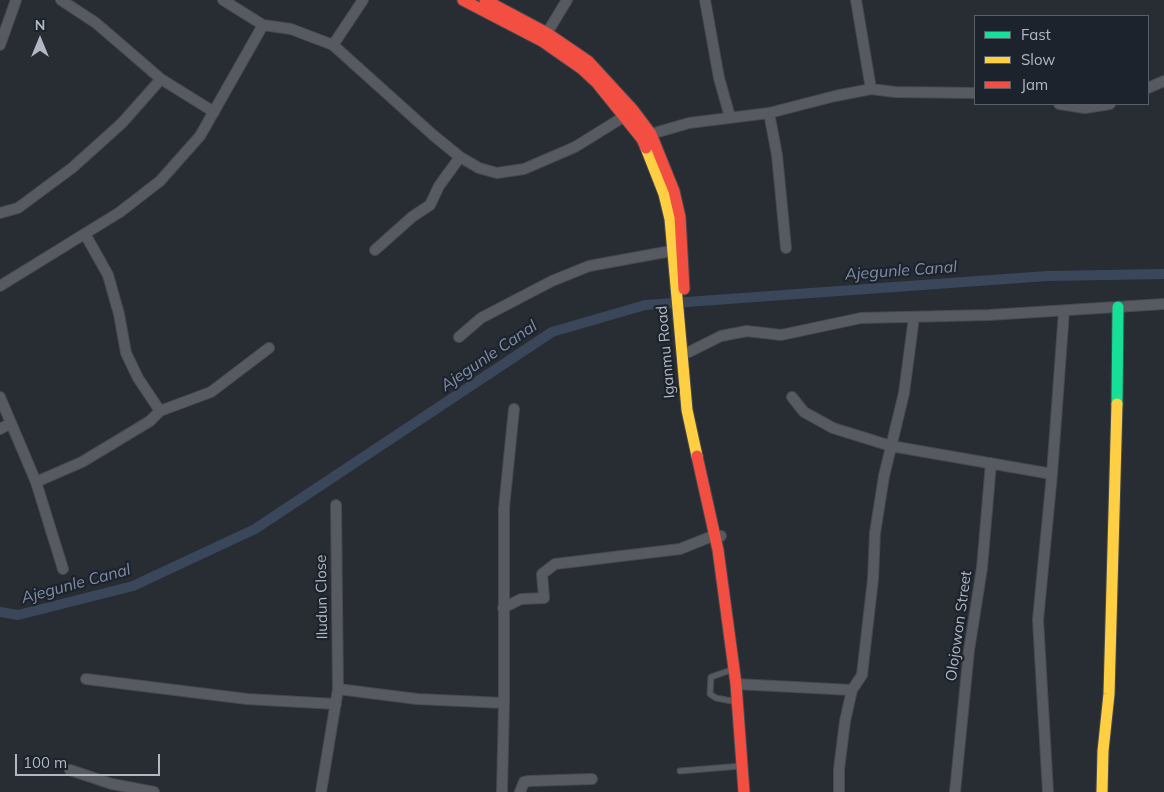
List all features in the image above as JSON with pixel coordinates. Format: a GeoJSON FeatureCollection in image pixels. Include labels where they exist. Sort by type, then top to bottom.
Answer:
{"type":"FeatureCollection","features":[{"type":"Feature","properties":{"kind":"main road","name":"Iganmu Road"},"geometry":{"type":"LineString","coordinates":[[463,0],[501,8],[542,41],[582,69],[625,116],[642,139],[664,194],[670,219],[671,251],[678,264]]}},
{"type":"Feature","properties":{"kind":"main road","name":"Iganmu Road"},"geometry":{"type":"LineString","coordinates":[[486,0],[547,33],[588,61],[605,76],[651,134],[674,191],[680,217],[678,264],[684,333],[689,352],[692,412],[718,536],[739,684],[750,792]]}},
{"type":"Feature","properties":{"kind":"main road"},"geometry":{"type":"LineString","coordinates":[[1102,792],[1103,751],[1109,694],[1116,496],[1118,307]]}},
{"type":"Feature","properties":{"kind":"main road","name":"Iganmu Road"},"geometry":{"type":"LineString","coordinates":[[684,333],[680,352],[687,410],[718,536],[734,669],[739,684],[737,702],[744,792]]}},
{"type":"Feature","properties":{"kind":"street"},"geometry":{"type":"LineString","coordinates":[[0,45],[16,0]]}},
{"type":"Feature","properties":{"kind":"street"},"geometry":{"type":"LineString","coordinates":[[61,0],[103,28],[161,79],[214,112]]}},
{"type":"Feature","properties":{"kind":"street"},"geometry":{"type":"LineString","coordinates":[[223,0],[263,25],[291,29],[333,45],[460,157],[479,168],[497,173],[524,169],[575,147],[625,116]]}},
{"type":"Feature","properties":{"kind":"street"},"geometry":{"type":"LineString","coordinates":[[333,45],[363,0]]}},
{"type":"Feature","properties":{"kind":"street"},"geometry":{"type":"LineString","coordinates":[[547,33],[567,0]]}},
{"type":"Feature","properties":{"kind":"street"},"geometry":{"type":"LineString","coordinates":[[706,0],[719,78],[730,117]]}},
{"type":"Feature","properties":{"kind":"street"},"geometry":{"type":"LineString","coordinates":[[856,0],[871,89]]}},
{"type":"Feature","properties":{"kind":"street"},"geometry":{"type":"LineString","coordinates":[[0,286],[120,212],[160,181],[200,136],[263,25]]}},
{"type":"Feature","properties":{"kind":"street"},"geometry":{"type":"LineString","coordinates":[[0,213],[18,208],[72,168],[122,123],[161,79]]}},
{"type":"Feature","properties":{"kind":"street"},"geometry":{"type":"LineString","coordinates":[[1149,88],[1164,81]]}},
{"type":"Feature","properties":{"kind":"street"},"geometry":{"type":"LineString","coordinates":[[651,134],[689,123],[769,112],[871,89],[895,92],[974,93]]}},
{"type":"Feature","properties":{"kind":"street"},"geometry":{"type":"LineString","coordinates":[[1066,105],[1085,108],[1104,105]]}},
{"type":"Feature","properties":{"kind":"street"},"geometry":{"type":"LineString","coordinates":[[769,112],[777,155],[786,248]]}},
{"type":"Feature","properties":{"kind":"street"},"geometry":{"type":"LineString","coordinates":[[375,250],[412,217],[430,205],[439,186],[460,157]]}},
{"type":"Feature","properties":{"kind":"street"},"geometry":{"type":"LineString","coordinates":[[85,234],[108,275],[119,314],[126,353],[138,378],[160,411]]}},
{"type":"Feature","properties":{"kind":"street"},"geometry":{"type":"LineString","coordinates":[[459,337],[481,318],[552,281],[589,266],[671,251]]}},
{"type":"Feature","properties":{"kind":"street"},"geometry":{"type":"LineString","coordinates":[[689,352],[721,336],[747,331],[781,335],[860,318],[1064,311],[1164,304]]}},
{"type":"Feature","properties":{"kind":"street"},"geometry":{"type":"LineString","coordinates":[[1048,792],[1038,620],[1052,474],[1064,311]]}},
{"type":"Feature","properties":{"kind":"street"},"geometry":{"type":"LineString","coordinates":[[839,792],[839,769],[845,721],[852,690],[862,675],[873,579],[875,533],[884,476],[904,393],[914,317]]}},
{"type":"Feature","properties":{"kind":"street"},"geometry":{"type":"LineString","coordinates":[[36,482],[82,462],[150,421],[160,411],[211,392],[269,348]]}},
{"type":"Feature","properties":{"kind":"street"},"geometry":{"type":"LineString","coordinates":[[0,396],[36,482],[63,570]]}},
{"type":"Feature","properties":{"kind":"street"},"geometry":{"type":"LineString","coordinates":[[792,396],[804,412],[834,428],[891,446],[1052,474]]}},
{"type":"Feature","properties":{"kind":"street"},"geometry":{"type":"LineString","coordinates":[[502,792],[504,508],[514,409]]}},
{"type":"Feature","properties":{"kind":"street"},"geometry":{"type":"LineString","coordinates":[[0,429],[11,423]]}},
{"type":"Feature","properties":{"kind":"street","name":"Olojowon Street"},"geometry":{"type":"LineString","coordinates":[[955,792],[969,650],[982,568],[991,463]]}},
{"type":"Feature","properties":{"kind":"street","name":"Iludun Close"},"geometry":{"type":"LineString","coordinates":[[321,792],[338,689],[336,505]]}},
{"type":"Feature","properties":{"kind":"street"},"geometry":{"type":"LineString","coordinates":[[503,608],[521,599],[544,598],[542,574],[555,564],[680,549],[718,536]]}},
{"type":"Feature","properties":{"kind":"street"},"geometry":{"type":"LineString","coordinates":[[86,678],[247,699],[336,704]]}},
{"type":"Feature","properties":{"kind":"street"},"geometry":{"type":"LineString","coordinates":[[739,684],[852,690]]}},
{"type":"Feature","properties":{"kind":"street"},"geometry":{"type":"LineString","coordinates":[[338,689],[417,699],[504,704]]}},
{"type":"Feature","properties":{"kind":"street"},"geometry":{"type":"LineString","coordinates":[[70,770],[112,784],[154,792]]}},
{"type":"Feature","properties":{"kind":"street"},"geometry":{"type":"LineString","coordinates":[[520,792],[524,782],[592,779]]}},
{"type":"Feature","properties":{"kind":"lane"},"geometry":{"type":"LineString","coordinates":[[734,669],[711,677],[710,694],[716,698],[737,702]]}},
{"type":"Feature","properties":{"kind":"lane"},"geometry":{"type":"LineString","coordinates":[[680,771],[742,766]]}},
{"type":"Feature","properties":{"kind":"waterway","name":"Ajegunle Canal"},"geometry":{"type":"LineString","coordinates":[[0,612],[18,615],[133,586],[255,529],[552,332],[645,305],[1047,276],[1164,274]]}},
{"type":"Feature","properties":{"kind":"traffic: fast"},"geometry":{"type":"LineString","coordinates":[[1117,404],[1118,307]]}},
{"type":"Feature","properties":{"kind":"traffic: slow"},"geometry":{"type":"LineString","coordinates":[[646,148],[664,194],[670,219],[687,410],[697,456]]}},
{"type":"Feature","properties":{"kind":"traffic: slow"},"geometry":{"type":"LineString","coordinates":[[1102,792],[1103,751],[1109,694],[1117,404]]}},
{"type":"Feature","properties":{"kind":"traffic: jam"},"geometry":{"type":"LineString","coordinates":[[463,0],[542,41],[582,69],[597,83],[642,139],[646,148]]}},
{"type":"Feature","properties":{"kind":"traffic: jam"},"geometry":{"type":"LineString","coordinates":[[485,0],[547,33],[588,61],[633,110],[651,134],[674,191],[680,217],[684,289]]}},
{"type":"Feature","properties":{"kind":"traffic: jam"},"geometry":{"type":"LineString","coordinates":[[697,456],[718,550],[736,684],[744,792]]}}]}
